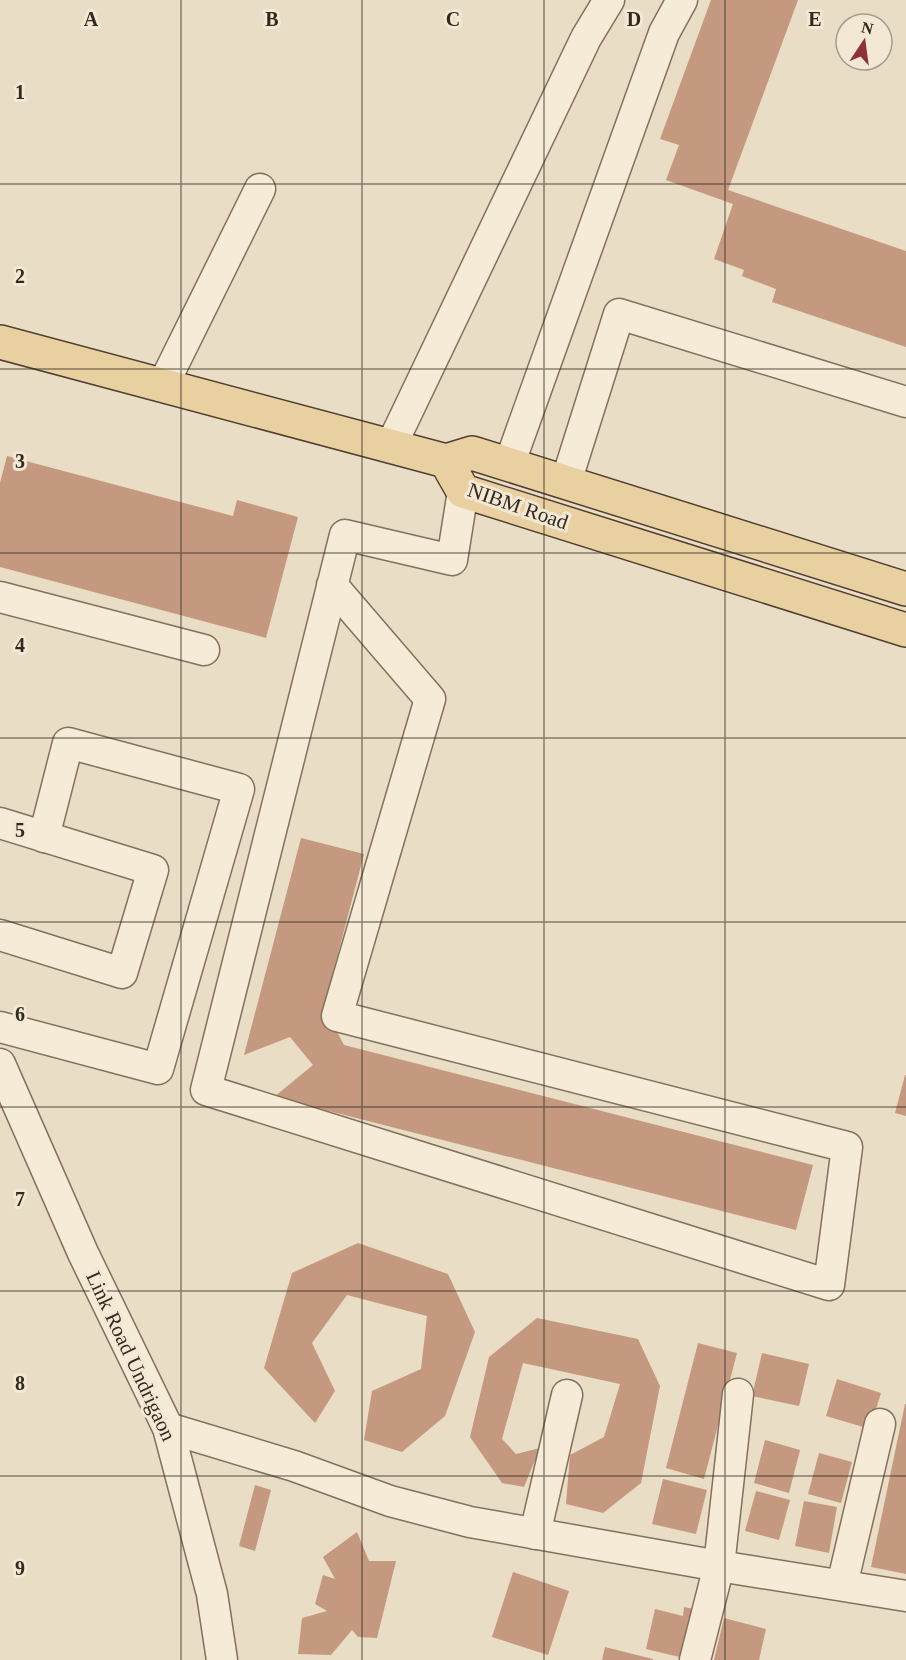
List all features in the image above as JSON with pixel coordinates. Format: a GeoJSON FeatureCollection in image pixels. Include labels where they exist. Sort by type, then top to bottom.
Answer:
{"type":"FeatureCollection","features":[{"type":"Feature","properties":{"kind":"main road","name":"NIBM Road"},"geometry":{"type":"LineString","coordinates":[[0,342],[446,461],[463,491],[906,630]]}},
{"type":"Feature","properties":{"kind":"main road"},"geometry":{"type":"LineString","coordinates":[[446,461],[472,453],[906,589]]}},
{"type":"Feature","properties":{"kind":"street"},"geometry":{"type":"LineString","coordinates":[[391,446],[586,38],[609,0]]}},
{"type":"Feature","properties":{"kind":"street"},"geometry":{"type":"LineString","coordinates":[[509,465],[664,33],[682,0]]}},
{"type":"Feature","properties":{"kind":"street"},"geometry":{"type":"LineString","coordinates":[[163,385],[260,189]]}},
{"type":"Feature","properties":{"kind":"street"},"geometry":{"type":"LineString","coordinates":[[566,483],[619,314],[906,402]]}},
{"type":"Feature","properties":{"kind":"street"},"geometry":{"type":"LineString","coordinates":[[332,585],[430,699],[337,1016],[847,1147],[829,1285],[206,1090],[332,585],[345,535],[452,560],[463,491]]}},
{"type":"Feature","properties":{"kind":"street"},"geometry":{"type":"LineString","coordinates":[[0,597],[204,650]]}},
{"type":"Feature","properties":{"kind":"street"},"geometry":{"type":"LineString","coordinates":[[0,1027],[158,1069],[239,789],[68,743],[44,837]]}},
{"type":"Feature","properties":{"kind":"street"},"geometry":{"type":"LineString","coordinates":[[0,823],[153,870],[122,973],[0,935]]}},
{"type":"Feature","properties":{"kind":"street","name":"Link Road Undrigaon"},"geometry":{"type":"LineString","coordinates":[[0,1064],[83,1253],[168,1428],[212,1594],[222,1660]]}},
{"type":"Feature","properties":{"kind":"street"},"geometry":{"type":"LineString","coordinates":[[695,1660],[719,1566],[738,1394]]}},
{"type":"Feature","properties":{"kind":"street"},"geometry":{"type":"LineString","coordinates":[[535,1534],[567,1395]]}},
{"type":"Feature","properties":{"kind":"street"},"geometry":{"type":"LineString","coordinates":[[842,1585],[880,1424]]}},
{"type":"Feature","properties":{"kind":"street"},"geometry":{"type":"LineString","coordinates":[[168,1428],[294,1466],[390,1501],[470,1522],[906,1596]]}},
{"type":"Feature","properties":{"kind":"building"},"geometry":{"type":"Polygon","coordinates":[[[711,0],[798,0],[728,190],[906,251],[906,347],[772,302],[776,289],[742,276],[744,270],[714,259],[733,204],[666,180],[679,145],[660,139],[711,0]]]}},
{"type":"Feature","properties":{"kind":"building"},"geometry":{"type":"Polygon","coordinates":[[[7,456],[233,516],[237,500],[298,517],[266,638],[0,567],[0,483],[7,456]]]}},
{"type":"Feature","properties":{"kind":"building"},"geometry":{"type":"Polygon","coordinates":[[[301,838],[364,854],[324,1007],[344,1045],[813,1165],[796,1230],[274,1097],[313,1065],[290,1037],[244,1055],[301,838]]]}},
{"type":"Feature","properties":{"kind":"building"},"geometry":{"type":"Polygon","coordinates":[[[906,1075],[906,1116],[895,1113],[906,1075]]]}},
{"type":"Feature","properties":{"kind":"building"},"geometry":{"type":"Polygon","coordinates":[[[358,1243],[448,1274],[475,1332],[445,1416],[402,1452],[364,1440],[372,1391],[421,1369],[427,1316],[347,1295],[312,1343],[335,1391],[315,1423],[264,1368],[292,1273],[358,1243]]]}},
{"type":"Feature","properties":{"kind":"building"},"geometry":{"type":"Polygon","coordinates":[[[537,1318],[638,1339],[660,1386],[641,1483],[603,1513],[566,1504],[570,1455],[604,1437],[620,1384],[523,1363],[502,1439],[516,1454],[540,1448],[524,1487],[502,1483],[470,1437],[489,1357],[537,1318]]]}},
{"type":"Feature","properties":{"kind":"building"},"geometry":{"type":"Polygon","coordinates":[[[698,1343],[737,1353],[704,1479],[666,1468],[698,1343]]]}},
{"type":"Feature","properties":{"kind":"building"},"geometry":{"type":"Polygon","coordinates":[[[762,1353],[809,1364],[799,1406],[752,1396],[762,1353]]]}},
{"type":"Feature","properties":{"kind":"building"},"geometry":{"type":"Polygon","coordinates":[[[837,1379],[881,1393],[870,1429],[826,1416],[837,1379]]]}},
{"type":"Feature","properties":{"kind":"building"},"geometry":{"type":"Polygon","coordinates":[[[906,1404],[906,1574],[871,1567],[906,1404]]]}},
{"type":"Feature","properties":{"kind":"building"},"geometry":{"type":"Polygon","coordinates":[[[765,1440],[800,1450],[789,1493],[754,1483],[765,1440]]]}},
{"type":"Feature","properties":{"kind":"building"},"geometry":{"type":"Polygon","coordinates":[[[819,1453],[852,1462],[841,1503],[808,1494],[819,1453]]]}},
{"type":"Feature","properties":{"kind":"building"},"geometry":{"type":"Polygon","coordinates":[[[663,1479],[707,1490],[696,1534],[652,1524],[663,1479]]]}},
{"type":"Feature","properties":{"kind":"building"},"geometry":{"type":"Polygon","coordinates":[[[255,1485],[271,1490],[255,1551],[239,1546],[255,1485]]]}},
{"type":"Feature","properties":{"kind":"building"},"geometry":{"type":"Polygon","coordinates":[[[756,1491],[790,1500],[779,1540],[745,1531],[756,1491]]]}},
{"type":"Feature","properties":{"kind":"building"},"geometry":{"type":"Polygon","coordinates":[[[804,1501],[837,1507],[829,1553],[795,1546],[804,1501]]]}},
{"type":"Feature","properties":{"kind":"building"},"geometry":{"type":"Polygon","coordinates":[[[357,1532],[369,1561],[396,1561],[377,1638],[358,1637],[352,1630],[331,1655],[298,1654],[302,1618],[327,1611],[315,1604],[323,1575],[335,1579],[323,1557],[357,1532]]]}},
{"type":"Feature","properties":{"kind":"building"},"geometry":{"type":"Polygon","coordinates":[[[513,1572],[569,1591],[548,1655],[492,1637],[513,1572]]]}},
{"type":"Feature","properties":{"kind":"building"},"geometry":{"type":"Polygon","coordinates":[[[684,1607],[699,1610],[688,1659],[646,1649],[655,1609],[683,1616],[684,1607]]]}},
{"type":"Feature","properties":{"kind":"building"},"geometry":{"type":"Polygon","coordinates":[[[724,1618],[766,1629],[759,1660],[714,1660],[724,1618]]]}},
{"type":"Feature","properties":{"kind":"building"},"geometry":{"type":"Polygon","coordinates":[[[605,1647],[653,1659],[653,1660],[602,1660],[605,1647]]]}}]}
